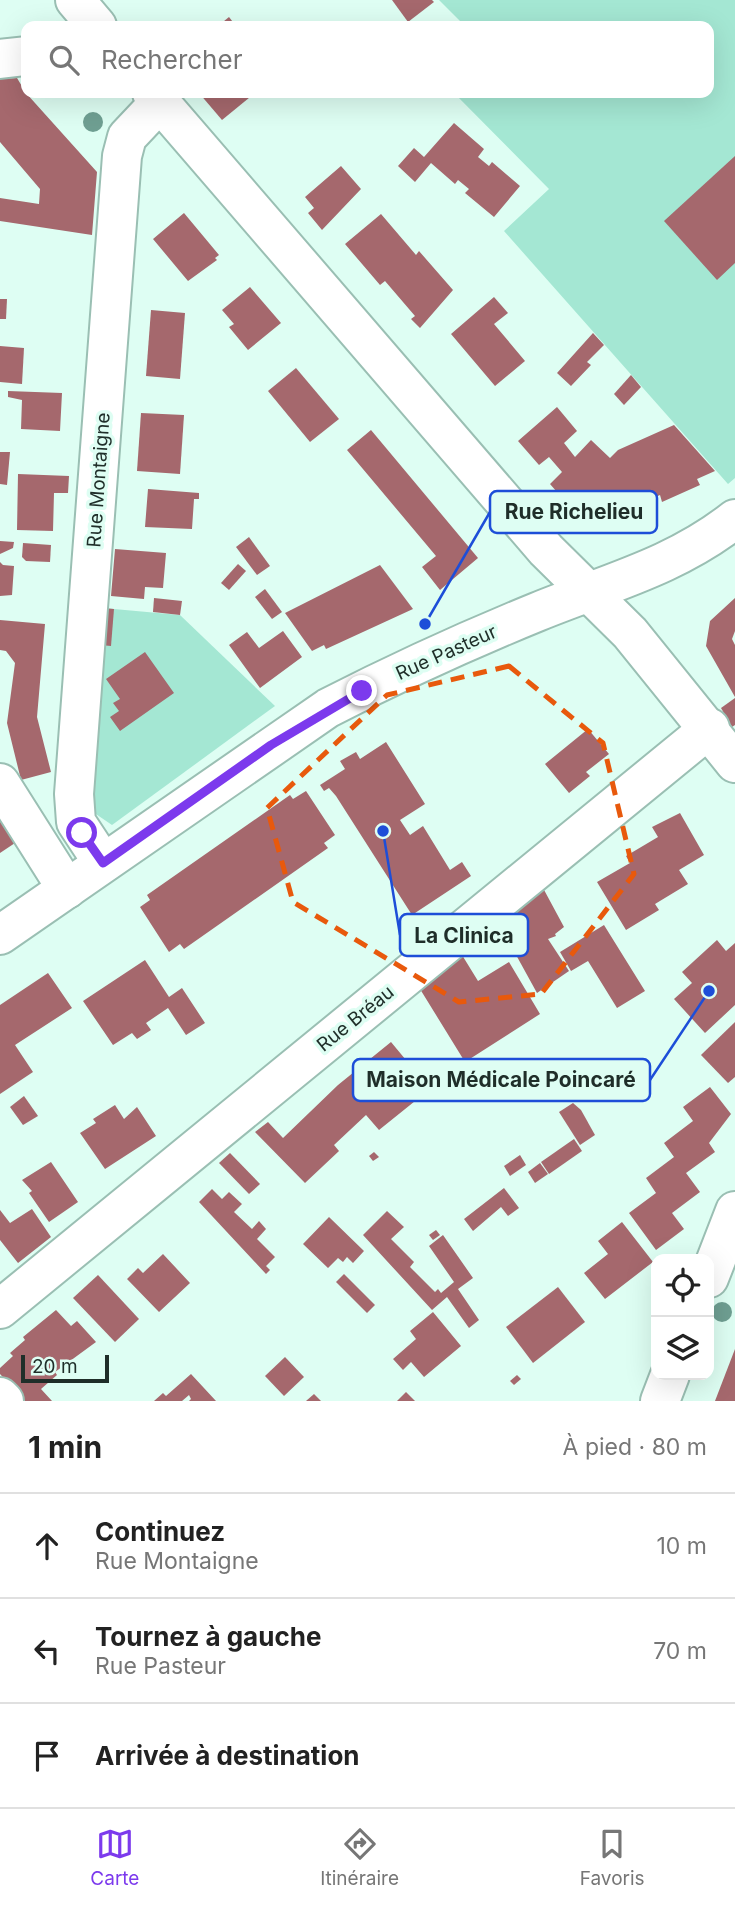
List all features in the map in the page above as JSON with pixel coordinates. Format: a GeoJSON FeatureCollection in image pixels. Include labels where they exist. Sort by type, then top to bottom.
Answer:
{"type":"FeatureCollection","features":[{"type":"Feature","properties":{"kind":"street"},"geometry":{"type":"LineString","coordinates":[[0,59],[21,57]]}},
{"type":"Feature","properties":{"kind":"street","name":"Rue Montaigne"},"geometry":{"type":"LineString","coordinates":[[103,863],[76,822],[75,780],[122,156],[127,137],[155,98]]}},
{"type":"Feature","properties":{"kind":"street"},"geometry":{"type":"LineString","coordinates":[[157,98],[546,550],[630,634],[710,728],[735,763]]}},
{"type":"Feature","properties":{"kind":"street","name":"Rue Pasteur"},"geometry":{"type":"LineString","coordinates":[[0,935],[328,708],[471,641],[664,565],[695,548],[735,519]]}},
{"type":"Feature","properties":{"kind":"street","name":"Rue Bréau"},"geometry":{"type":"LineString","coordinates":[[0,1310],[710,728]]}},
{"type":"Feature","properties":{"kind":"street"},"geometry":{"type":"LineString","coordinates":[[0,783],[67,889]]}},
{"type":"Feature","properties":{"kind":"street"},"geometry":{"type":"LineString","coordinates":[[714,1265],[735,1211]]}},
{"type":"Feature","properties":{"kind":"street"},"geometry":{"type":"LineString","coordinates":[[660,1401],[668,1380]]}},
{"type":"Feature","properties":{"kind":"street"},"geometry":{"type":"LineString","coordinates":[[0,1396],[4,1401]]}},
{"type":"Feature","properties":{"kind":"highlighted area"},"geometry":{"type":"Polygon","coordinates":[[[509,666],[603,743],[634,874],[541,994],[459,1002],[293,902],[267,808],[387,695],[509,666]]]}},
{"type":"Feature","properties":{"kind":"green space"},"geometry":{"type":"Polygon","coordinates":[[[439,0],[735,0],[735,478],[728,484],[504,231],[549,189],[459,98],[714,98],[714,21],[460,21],[439,0]]]}},
{"type":"Feature","properties":{"kind":"green space"},"geometry":{"type":"Polygon","coordinates":[[[103,608],[180,615],[275,706],[112,825],[87,808],[103,608]]]}},
{"type":"Feature","properties":{"kind":"building"},"geometry":{"type":"Polygon","coordinates":[[[392,0],[434,2],[409,21],[392,0]]]}},
{"type":"Feature","properties":{"kind":"building"},"geometry":{"type":"Polygon","coordinates":[[[17,78],[21,85],[21,98],[30,98],[97,172],[92,235],[0,221],[0,198],[39,204],[40,189],[0,142],[0,79],[17,78]]]}},
{"type":"Feature","properties":{"kind":"building"},"geometry":{"type":"Polygon","coordinates":[[[203,98],[249,98],[222,120],[203,98]]]}},
{"type":"Feature","properties":{"kind":"building"},"geometry":{"type":"Polygon","coordinates":[[[454,123],[484,149],[478,157],[489,166],[492,162],[520,186],[494,217],[465,193],[469,189],[458,180],[455,184],[431,163],[415,182],[398,166],[414,148],[424,157],[454,123]]]}},
{"type":"Feature","properties":{"kind":"building"},"geometry":{"type":"Polygon","coordinates":[[[735,156],[735,263],[717,280],[664,221],[735,156]]]}},
{"type":"Feature","properties":{"kind":"building"},"geometry":{"type":"Polygon","coordinates":[[[341,166],[361,189],[322,230],[308,213],[314,208],[305,197],[341,166]]]}},
{"type":"Feature","properties":{"kind":"building"},"geometry":{"type":"Polygon","coordinates":[[[184,213],[219,255],[215,258],[217,260],[188,281],[153,239],[184,213]]]}},
{"type":"Feature","properties":{"kind":"building"},"geometry":{"type":"Polygon","coordinates":[[[381,214],[416,255],[419,251],[453,290],[420,328],[411,319],[415,316],[385,281],[380,285],[345,244],[381,214]]]}},
{"type":"Feature","properties":{"kind":"building"},"geometry":{"type":"Polygon","coordinates":[[[250,287],[281,323],[248,350],[229,327],[234,324],[222,310],[250,287]]]}},
{"type":"Feature","properties":{"kind":"building"},"geometry":{"type":"Polygon","coordinates":[[[494,297],[508,313],[494,324],[525,361],[495,386],[451,334],[494,297]]]}},
{"type":"Feature","properties":{"kind":"building"},"geometry":{"type":"Polygon","coordinates":[[[0,299],[7,299],[6,319],[0,319],[0,299]]]}},
{"type":"Feature","properties":{"kind":"building"},"geometry":{"type":"Polygon","coordinates":[[[151,310],[185,313],[180,379],[146,376],[151,310]]]}},
{"type":"Feature","properties":{"kind":"building"},"geometry":{"type":"Polygon","coordinates":[[[593,333],[604,345],[587,362],[591,365],[571,386],[557,373],[593,333]]]}},
{"type":"Feature","properties":{"kind":"building"},"geometry":{"type":"Polygon","coordinates":[[[0,346],[24,348],[22,384],[0,382],[0,346]]]}},
{"type":"Feature","properties":{"kind":"building"},"geometry":{"type":"Polygon","coordinates":[[[296,368],[339,419],[310,442],[268,391],[296,368]]]}},
{"type":"Feature","properties":{"kind":"building"},"geometry":{"type":"Polygon","coordinates":[[[631,375],[641,387],[624,405],[614,394],[631,375]]]}},
{"type":"Feature","properties":{"kind":"building"},"geometry":{"type":"Polygon","coordinates":[[[8,391],[62,393],[60,431],[21,429],[22,400],[8,397],[8,391]]]}},
{"type":"Feature","properties":{"kind":"building"},"geometry":{"type":"Polygon","coordinates":[[[557,407],[577,431],[564,443],[575,457],[591,440],[610,458],[618,450],[674,425],[715,471],[697,479],[700,485],[662,502],[660,495],[611,517],[614,523],[603,528],[600,522],[579,517],[573,522],[565,512],[570,507],[550,484],[562,472],[549,457],[539,465],[518,441],[557,407]]]}},
{"type":"Feature","properties":{"kind":"building"},"geometry":{"type":"Polygon","coordinates":[[[141,413],[184,415],[180,474],[137,471],[141,413]]]}},
{"type":"Feature","properties":{"kind":"building"},"geometry":{"type":"Polygon","coordinates":[[[371,430],[478,558],[440,590],[422,567],[436,556],[347,450],[371,430]]]}},
{"type":"Feature","properties":{"kind":"building"},"geometry":{"type":"Polygon","coordinates":[[[0,452],[10,452],[7,485],[0,484],[0,452]]]}},
{"type":"Feature","properties":{"kind":"building"},"geometry":{"type":"Polygon","coordinates":[[[18,474],[69,476],[68,493],[54,493],[53,531],[17,530],[18,474]]]}},
{"type":"Feature","properties":{"kind":"building"},"geometry":{"type":"Polygon","coordinates":[[[148,489],[199,493],[199,499],[194,499],[192,529],[145,527],[148,489]]]}},
{"type":"Feature","properties":{"kind":"building"},"geometry":{"type":"Polygon","coordinates":[[[249,537],[270,566],[257,575],[236,547],[249,537]]]}},
{"type":"Feature","properties":{"kind":"building"},"geometry":{"type":"Polygon","coordinates":[[[0,541],[14,542],[13,548],[0,554],[0,541]]]}},
{"type":"Feature","properties":{"kind":"building"},"geometry":{"type":"Polygon","coordinates":[[[23,543],[51,545],[50,562],[26,561],[22,557],[23,543]]]}},
{"type":"Feature","properties":{"kind":"building"},"geometry":{"type":"Polygon","coordinates":[[[115,549],[166,553],[163,588],[145,587],[144,599],[111,596],[115,549]]]}},
{"type":"Feature","properties":{"kind":"building"},"geometry":{"type":"Polygon","coordinates":[[[0,562],[14,566],[12,595],[0,596],[0,562]]]}},
{"type":"Feature","properties":{"kind":"building"},"geometry":{"type":"Polygon","coordinates":[[[238,564],[246,571],[229,590],[221,583],[238,564]]]}},
{"type":"Feature","properties":{"kind":"building"},"geometry":{"type":"Polygon","coordinates":[[[380,565],[413,609],[326,649],[324,645],[312,651],[285,613],[380,565]]]}},
{"type":"Feature","properties":{"kind":"building"},"geometry":{"type":"Polygon","coordinates":[[[265,589],[282,612],[272,619],[255,597],[265,589]]]}},
{"type":"Feature","properties":{"kind":"building"},"geometry":{"type":"Polygon","coordinates":[[[154,598],[182,601],[180,615],[153,612],[154,598]]]}},
{"type":"Feature","properties":{"kind":"building"},"geometry":{"type":"Polygon","coordinates":[[[735,598],[735,631],[732,639],[735,645],[735,697],[706,646],[710,621],[735,598]]]}},
{"type":"Feature","properties":{"kind":"building"},"geometry":{"type":"Polygon","coordinates":[[[103,608],[114,609],[111,646],[100,645],[103,608]]]}},
{"type":"Feature","properties":{"kind":"building"},"geometry":{"type":"Polygon","coordinates":[[[0,620],[45,624],[37,717],[51,772],[21,780],[7,723],[15,663],[6,651],[0,650],[0,620]]]}},
{"type":"Feature","properties":{"kind":"building"},"geometry":{"type":"Polygon","coordinates":[[[283,631],[302,657],[260,688],[229,645],[247,632],[259,648],[283,631]]]}},
{"type":"Feature","properties":{"kind":"building"},"geometry":{"type":"Polygon","coordinates":[[[145,652],[174,693],[120,731],[110,717],[119,711],[113,703],[120,699],[106,679],[145,652]]]}},
{"type":"Feature","properties":{"kind":"building"},"geometry":{"type":"Polygon","coordinates":[[[735,698],[735,725],[732,727],[721,708],[735,698]]]}},
{"type":"Feature","properties":{"kind":"building"},"geometry":{"type":"Polygon","coordinates":[[[588,729],[609,754],[586,772],[590,776],[569,793],[545,764],[588,729]]]}},
{"type":"Feature","properties":{"kind":"building"},"geometry":{"type":"Polygon","coordinates":[[[386,742],[425,804],[400,820],[410,835],[423,826],[450,870],[462,862],[471,876],[412,915],[336,796],[329,788],[324,791],[320,785],[345,769],[340,761],[356,752],[360,759],[386,742]]]}},
{"type":"Feature","properties":{"kind":"building"},"geometry":{"type":"Polygon","coordinates":[[[306,791],[335,835],[324,843],[328,848],[184,949],[180,944],[169,952],[140,907],[150,900],[147,895],[290,795],[293,799],[306,791]]]}},
{"type":"Feature","properties":{"kind":"building"},"geometry":{"type":"Polygon","coordinates":[[[680,813],[704,855],[679,870],[688,884],[655,904],[659,910],[626,930],[597,882],[630,863],[626,856],[658,837],[652,827],[680,813]]]}},
{"type":"Feature","properties":{"kind":"building"},"geometry":{"type":"Polygon","coordinates":[[[0,820],[15,843],[0,853],[0,820]]]}},
{"type":"Feature","properties":{"kind":"building"},"geometry":{"type":"Polygon","coordinates":[[[543,888],[564,927],[556,936],[548,939],[569,971],[537,993],[515,953],[525,945],[509,916],[543,888]]]}},
{"type":"Feature","properties":{"kind":"building"},"geometry":{"type":"Polygon","coordinates":[[[604,925],[645,991],[617,1008],[588,961],[571,971],[560,952],[604,925]]]}},
{"type":"Feature","properties":{"kind":"building"},"geometry":{"type":"Polygon","coordinates":[[[717,940],[726,951],[735,943],[735,1005],[705,1033],[674,999],[692,983],[682,972],[717,940]]]}},
{"type":"Feature","properties":{"kind":"building"},"geometry":{"type":"Polygon","coordinates":[[[462,955],[478,981],[509,962],[540,1014],[465,1062],[420,989],[462,955]]]}},
{"type":"Feature","properties":{"kind":"building"},"geometry":{"type":"Polygon","coordinates":[[[145,960],[169,997],[182,988],[205,1023],[186,1035],[168,1008],[146,1023],[151,1030],[137,1039],[132,1033],[113,1045],[83,1001],[145,960]]]}},
{"type":"Feature","properties":{"kind":"building"},"geometry":{"type":"Polygon","coordinates":[[[48,973],[72,1008],[15,1045],[33,1072],[0,1094],[0,1005],[48,973]]]}},
{"type":"Feature","properties":{"kind":"building"},"geometry":{"type":"Polygon","coordinates":[[[735,1022],[735,1077],[728,1083],[701,1055],[735,1022]]]}},
{"type":"Feature","properties":{"kind":"building"},"geometry":{"type":"Polygon","coordinates":[[[391,1042],[430,1089],[379,1130],[366,1115],[334,1145],[339,1151],[305,1183],[255,1132],[268,1122],[283,1138],[338,1085],[391,1042]]]}},
{"type":"Feature","properties":{"kind":"building"},"geometry":{"type":"Polygon","coordinates":[[[710,1087],[731,1114],[709,1143],[715,1152],[686,1173],[700,1192],[672,1213],[684,1229],[656,1250],[629,1213],[656,1193],[646,1178],[674,1157],[664,1143],[693,1121],[683,1107],[710,1087]]]}},
{"type":"Feature","properties":{"kind":"building"},"geometry":{"type":"Polygon","coordinates":[[[24,1096],[38,1116],[23,1125],[10,1107],[24,1096]]]}},
{"type":"Feature","properties":{"kind":"building"},"geometry":{"type":"Polygon","coordinates":[[[573,1103],[581,1110],[595,1135],[580,1145],[559,1112],[573,1103]]]}},
{"type":"Feature","properties":{"kind":"building"},"geometry":{"type":"Polygon","coordinates":[[[115,1105],[124,1119],[137,1107],[156,1136],[105,1169],[80,1133],[96,1123],[93,1119],[115,1105]]]}},
{"type":"Feature","properties":{"kind":"building"},"geometry":{"type":"Polygon","coordinates":[[[574,1139],[582,1151],[549,1174],[541,1162],[574,1139]]]}},
{"type":"Feature","properties":{"kind":"building"},"geometry":{"type":"Polygon","coordinates":[[[374,1152],[379,1157],[373,1161],[369,1156],[374,1152]]]}},
{"type":"Feature","properties":{"kind":"building"},"geometry":{"type":"Polygon","coordinates":[[[230,1153],[260,1184],[249,1194],[219,1163],[230,1153]]]}},
{"type":"Feature","properties":{"kind":"building"},"geometry":{"type":"Polygon","coordinates":[[[520,1155],[526,1165],[510,1176],[504,1166],[520,1155]]]}},
{"type":"Feature","properties":{"kind":"building"},"geometry":{"type":"Polygon","coordinates":[[[51,1162],[78,1202],[49,1222],[29,1193],[32,1191],[22,1180],[51,1162]]]}},
{"type":"Feature","properties":{"kind":"building"},"geometry":{"type":"Polygon","coordinates":[[[540,1163],[548,1174],[535,1183],[528,1172],[540,1163]]]}},
{"type":"Feature","properties":{"kind":"building"},"geometry":{"type":"Polygon","coordinates":[[[504,1188],[519,1208],[508,1216],[501,1207],[473,1231],[464,1219],[504,1188]]]}},
{"type":"Feature","properties":{"kind":"building"},"geometry":{"type":"Polygon","coordinates":[[[212,1189],[222,1199],[229,1192],[242,1204],[234,1212],[252,1229],[259,1221],[266,1229],[257,1239],[275,1257],[266,1266],[270,1270],[266,1274],[199,1202],[212,1189]]]}},
{"type":"Feature","properties":{"kind":"building"},"geometry":{"type":"Polygon","coordinates":[[[32,1209],[51,1237],[18,1263],[0,1240],[0,1210],[10,1223],[32,1209]]]}},
{"type":"Feature","properties":{"kind":"building"},"geometry":{"type":"Polygon","coordinates":[[[387,1211],[404,1227],[391,1239],[414,1262],[410,1267],[435,1292],[438,1289],[441,1293],[454,1282],[429,1246],[443,1235],[473,1278],[458,1289],[479,1320],[469,1328],[447,1297],[432,1310],[363,1235],[387,1211]]]}},
{"type":"Feature","properties":{"kind":"building"},"geometry":{"type":"Polygon","coordinates":[[[329,1217],[364,1251],[353,1263],[347,1257],[343,1262],[338,1258],[328,1268],[303,1244],[329,1217]]]}},
{"type":"Feature","properties":{"kind":"building"},"geometry":{"type":"Polygon","coordinates":[[[622,1222],[651,1259],[651,1264],[605,1299],[584,1273],[608,1254],[598,1241],[622,1222]]]}},
{"type":"Feature","properties":{"kind":"building"},"geometry":{"type":"Polygon","coordinates":[[[436,1230],[440,1235],[433,1240],[429,1235],[436,1230]]]}},
{"type":"Feature","properties":{"kind":"building"},"geometry":{"type":"Polygon","coordinates":[[[163,1254],[190,1283],[159,1312],[127,1279],[138,1268],[143,1273],[163,1254]]]}},
{"type":"Feature","properties":{"kind":"building"},"geometry":{"type":"Polygon","coordinates":[[[344,1274],[375,1305],[367,1313],[336,1282],[344,1274]]]}},
{"type":"Feature","properties":{"kind":"building"},"geometry":{"type":"Polygon","coordinates":[[[98,1275],[139,1319],[115,1342],[73,1298],[98,1275]]]}},
{"type":"Feature","properties":{"kind":"building"},"geometry":{"type":"Polygon","coordinates":[[[558,1287],[585,1322],[533,1363],[506,1327],[558,1287]]]}},
{"type":"Feature","properties":{"kind":"building"},"geometry":{"type":"Polygon","coordinates":[[[56,1310],[71,1326],[77,1321],[96,1342],[55,1372],[57,1375],[41,1389],[52,1401],[25,1401],[0,1374],[0,1368],[13,1356],[10,1353],[25,1340],[23,1337],[56,1310]]]}},
{"type":"Feature","properties":{"kind":"building"},"geometry":{"type":"Polygon","coordinates":[[[433,1312],[461,1346],[424,1377],[411,1362],[403,1370],[393,1359],[416,1339],[410,1331],[433,1312]]]}},
{"type":"Feature","properties":{"kind":"building"},"geometry":{"type":"Polygon","coordinates":[[[735,1349],[735,1401],[715,1401],[735,1349]]]}},
{"type":"Feature","properties":{"kind":"building"},"geometry":{"type":"Polygon","coordinates":[[[285,1357],[304,1377],[284,1396],[265,1376],[285,1357]]]}},
{"type":"Feature","properties":{"kind":"building"},"geometry":{"type":"Polygon","coordinates":[[[191,1374],[216,1401],[189,1401],[189,1395],[182,1401],[154,1401],[163,1393],[166,1396],[191,1374]]]}},
{"type":"Feature","properties":{"kind":"building"},"geometry":{"type":"Polygon","coordinates":[[[517,1375],[521,1379],[514,1385],[510,1381],[517,1375]]]}},
{"type":"Feature","properties":{"kind":"building"},"geometry":{"type":"Polygon","coordinates":[[[406,1392],[415,1401],[397,1401],[406,1392]]]}},
{"type":"Feature","properties":{"kind":"building"},"geometry":{"type":"Polygon","coordinates":[[[314,1394],[321,1401],[306,1401],[314,1394]]]}},
{"type":"Feature","properties":{"kind":"place","name":"Rue Richelieu"},"geometry":{"type":"Point","coordinates":[425,624]}},
{"type":"Feature","properties":{"kind":"place","name":"La Clinica"},"geometry":{"type":"Point","coordinates":[383,831]}},
{"type":"Feature","properties":{"kind":"place","name":"Maison Médicale Poincaré"},"geometry":{"type":"Point","coordinates":[709,991]}},
{"type":"Feature","properties":{"kind":"route"},"geometry":{"type":"LineString","coordinates":[[82,833],[103,863],[271,745],[328,708],[362,691]]}}]}
